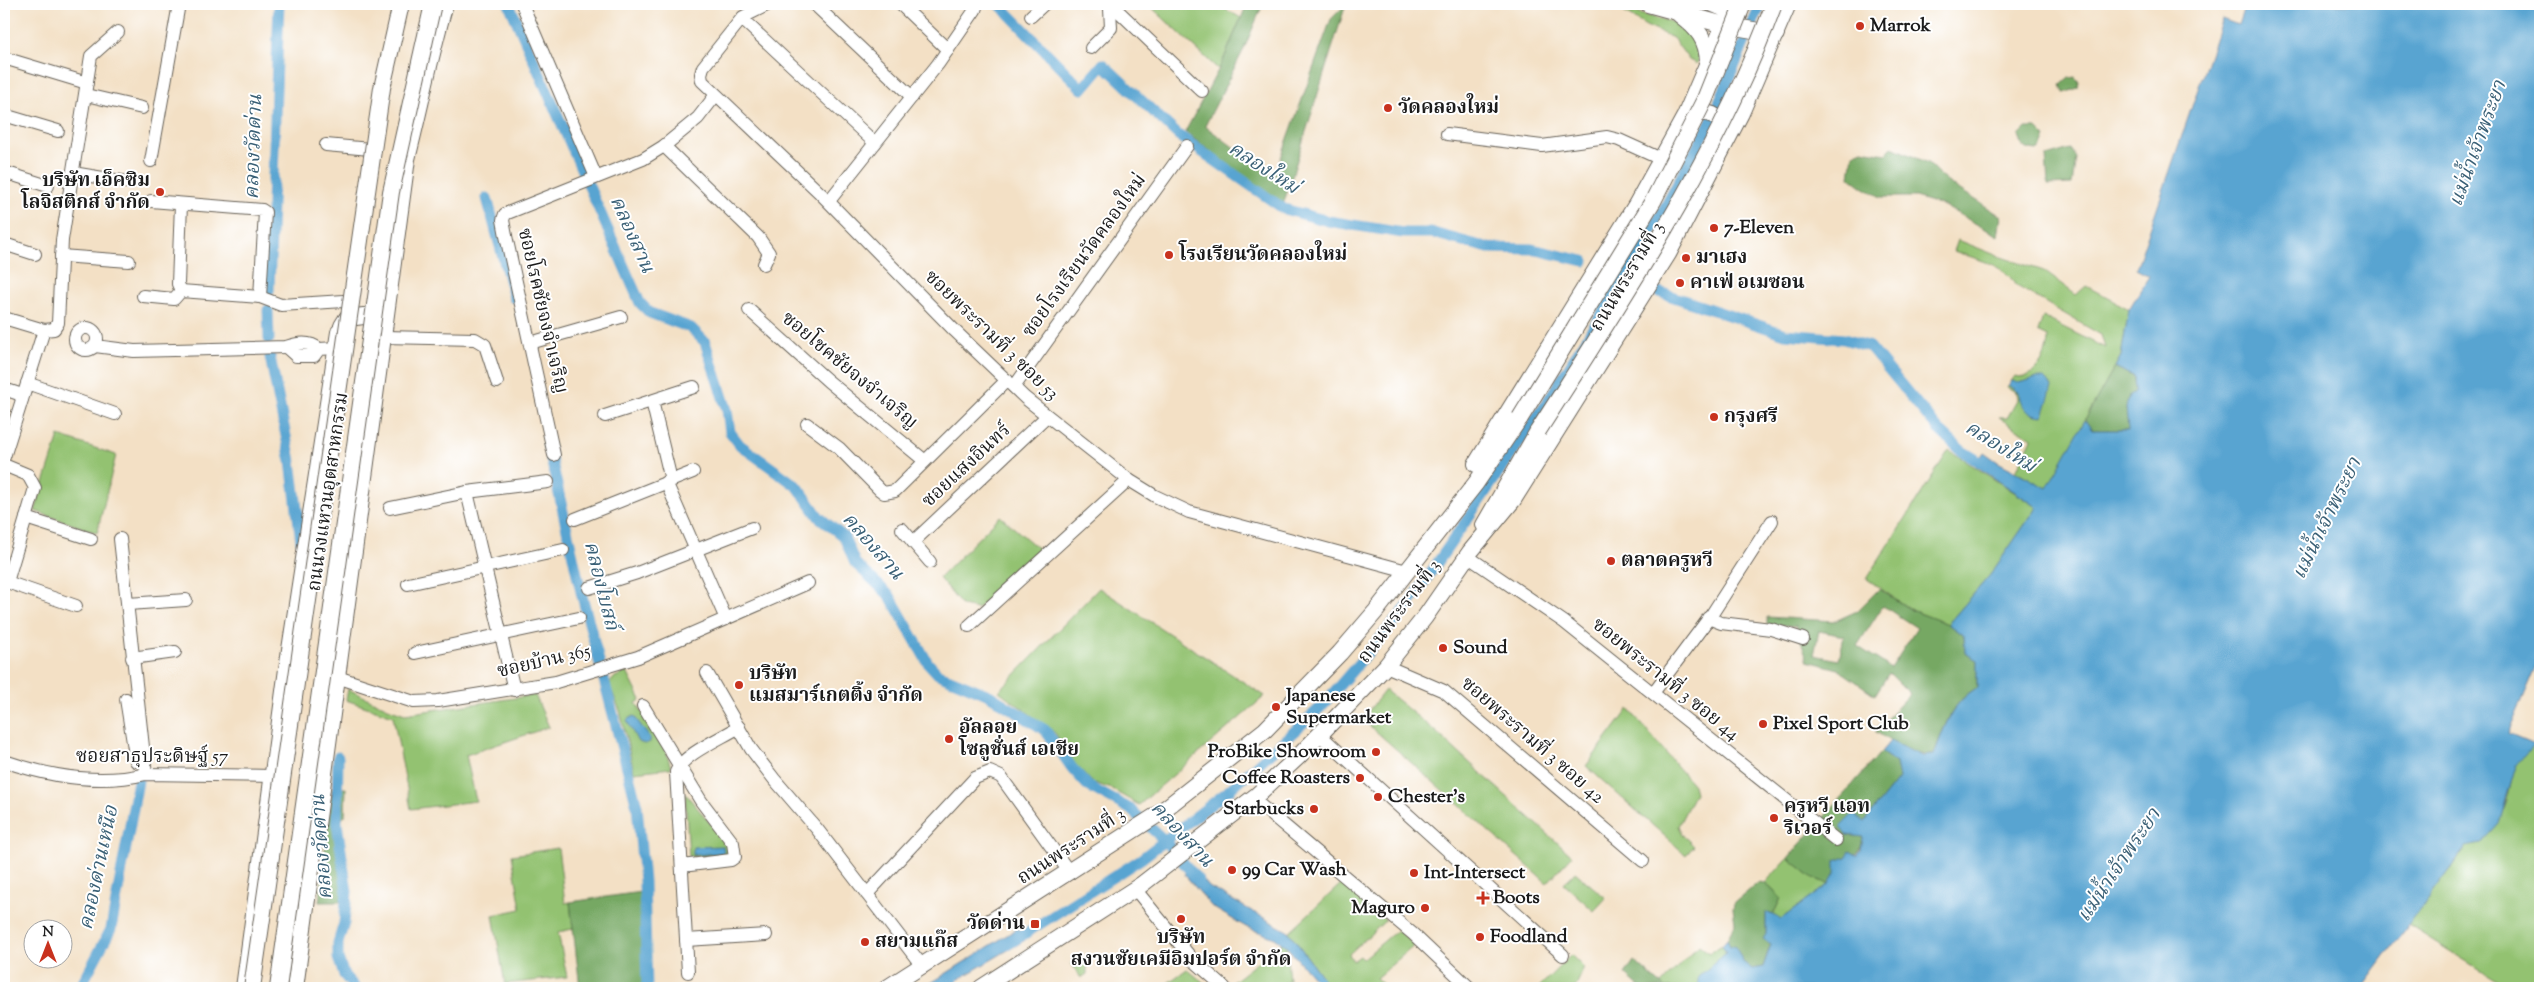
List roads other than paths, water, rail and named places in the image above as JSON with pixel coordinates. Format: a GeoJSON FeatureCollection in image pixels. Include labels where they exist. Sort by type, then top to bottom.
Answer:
{"type":"FeatureCollection","features":[{"type":"Feature","properties":{"kind":"main road","name":"ถนนวงแหวนอุตสาหกรรม"},"geometry":{"type":"LineString","coordinates":[[244,988],[272,776],[344,301],[370,149],[376,96],[400,4]]}},
{"type":"Feature","properties":{"kind":"main road","name":"ถนนวงแหวนอุตสาหกรรม"},"geometry":{"type":"LineString","coordinates":[[252,988],[382,88],[400,4]]}},
{"type":"Feature","properties":{"kind":"main road","name":"ถนนวงแหวนอุตสาหกรรม"},"geometry":{"type":"LineString","coordinates":[[278,988],[391,192],[433,4]]}},
{"type":"Feature","properties":{"kind":"main road","name":"ถนนวงแหวนอุตสาหกรรม"},"geometry":{"type":"LineString","coordinates":[[295,988],[407,159],[445,4]]}},
{"type":"Feature","properties":{"kind":"main road"},"geometry":{"type":"LineString","coordinates":[[1648,4],[1676,12],[1736,15]]}},
{"type":"Feature","properties":{"kind":"main road"},"geometry":{"type":"LineString","coordinates":[[1713,4],[1766,31]]}},
{"type":"Feature","properties":{"kind":"main road","name":"ถนนพระรามที่ 3"},"geometry":{"type":"LineString","coordinates":[[1469,554],[1501,491],[1646,262],[1685,194],[1742,78],[1774,4]]}},
{"type":"Feature","properties":{"kind":"main road","name":"ถนนพระรามที่ 3"},"geometry":{"type":"LineString","coordinates":[[981,988],[1135,889],[1253,799],[1386,666],[1425,617],[1469,554],[1513,500],[1668,254],[1729,137],[1766,31],[1788,4]]}},
{"type":"Feature","properties":{"kind":"main road"},"geometry":{"type":"LineString","coordinates":[[1676,12],[1702,35],[1707,48],[1708,64]]}},
{"type":"Feature","properties":{"kind":"main road","name":"ถนนพระรามที่ 3"},"geometry":{"type":"LineString","coordinates":[[1427,545],[1635,207],[1685,116],[1708,64],[1736,15]]}},
{"type":"Feature","properties":{"kind":"main road","name":"ถนนพระรามที่ 3"},"geometry":{"type":"LineString","coordinates":[[887,988],[924,967],[1157,815],[1265,730],[1340,653],[1476,483],[1520,418],[1653,201],[1705,99],[1736,15]]}},
{"type":"Feature","properties":{"kind":"main road"},"geometry":{"type":"LineString","coordinates":[[1685,116],[1699,112],[1713,114],[1723,122],[1729,137]]}},
{"type":"Feature","properties":{"kind":"main road"},"geometry":{"type":"LineString","coordinates":[[338,341],[347,318],[364,316],[381,324],[384,337]]}},
{"type":"Feature","properties":{"kind":"street"},"geometry":{"type":"LineString","coordinates":[[151,161],[180,4]]}},
{"type":"Feature","properties":{"kind":"street"},"geometry":{"type":"LineString","coordinates":[[522,4],[588,180]]}},
{"type":"Feature","properties":{"kind":"street","name":"ซอยพระรามที่ 3 ซอย 53"},"geometry":{"type":"LineString","coordinates":[[770,4],[742,19],[703,67],[702,81],[715,96],[828,201],[1010,384],[1128,480],[1188,512],[1407,571]]}},
{"type":"Feature","properties":{"kind":"street"},"geometry":{"type":"LineString","coordinates":[[814,4],[912,97]]}},
{"type":"Feature","properties":{"kind":"street"},"geometry":{"type":"LineString","coordinates":[[900,4],[948,50]]}},
{"type":"Feature","properties":{"kind":"street"},"geometry":{"type":"LineString","coordinates":[[828,201],[948,50],[975,10],[977,4]]}},
{"type":"Feature","properties":{"kind":"street"},"geometry":{"type":"LineString","coordinates":[[1031,16],[1044,4]]}},
{"type":"Feature","properties":{"kind":"street"},"geometry":{"type":"LineString","coordinates":[[1098,4],[1106,10],[1112,6]]}},
{"type":"Feature","properties":{"kind":"street"},"geometry":{"type":"LineString","coordinates":[[1091,48],[1111,28],[1112,6]]}},
{"type":"Feature","properties":{"kind":"street"},"geometry":{"type":"LineString","coordinates":[[1112,6],[1202,91]]}},
{"type":"Feature","properties":{"kind":"street"},"geometry":{"type":"LineString","coordinates":[[742,19],[875,143]]}},
{"type":"Feature","properties":{"kind":"street"},"geometry":{"type":"LineString","coordinates":[[4,457],[27,382],[49,330],[58,322],[61,256],[91,56],[118,32]]}},
{"type":"Feature","properties":{"kind":"street"},"geometry":{"type":"LineString","coordinates":[[4,58],[142,108]]}},
{"type":"Feature","properties":{"kind":"street","name":"ซอยโรคชัยจงจำเจริญ"},"geometry":{"type":"LineString","coordinates":[[554,455],[504,228],[505,214],[643,160],[664,146],[698,118],[715,96]]}},
{"type":"Feature","properties":{"kind":"street"},"geometry":{"type":"LineString","coordinates":[[5,119],[58,131]]}},
{"type":"Feature","properties":{"kind":"street"},"geometry":{"type":"LineString","coordinates":[[1447,134],[1542,146],[1607,137],[1619,140],[1661,160]]}},
{"type":"Feature","properties":{"kind":"street"},"geometry":{"type":"LineString","coordinates":[[326,145],[370,149]]}},
{"type":"Feature","properties":{"kind":"street"},"geometry":{"type":"LineString","coordinates":[[664,146],[758,237],[769,253],[764,264]]}},
{"type":"Feature","properties":{"kind":"street","name":"ซอยโรงเรียนวัดคลองใหม่"},"geometry":{"type":"LineString","coordinates":[[1010,384],[1187,146]]}},
{"type":"Feature","properties":{"kind":"street"},"geometry":{"type":"LineString","coordinates":[[4,172],[48,186]]}},
{"type":"Feature","properties":{"kind":"street"},"geometry":{"type":"LineString","coordinates":[[73,173],[127,182]]}},
{"type":"Feature","properties":{"kind":"street"},"geometry":{"type":"LineString","coordinates":[[151,201],[265,212],[260,297]]}},
{"type":"Feature","properties":{"kind":"street"},"geometry":{"type":"LineString","coordinates":[[181,204],[178,284],[181,292]]}},
{"type":"Feature","properties":{"kind":"street"},"geometry":{"type":"LineString","coordinates":[[4,244],[35,254]]}},
{"type":"Feature","properties":{"kind":"street"},"geometry":{"type":"LineString","coordinates":[[61,256],[129,261]]}},
{"type":"Feature","properties":{"kind":"street"},"geometry":{"type":"LineString","coordinates":[[143,296],[174,298],[181,292],[260,297],[281,305],[344,301]]}},
{"type":"Feature","properties":{"kind":"street","name":"ซอยโชคชัยจงจำเจริญ"},"geometry":{"type":"LineString","coordinates":[[749,310],[828,381],[925,461]]}},
{"type":"Feature","properties":{"kind":"street"},"geometry":{"type":"LineString","coordinates":[[530,343],[621,317]]}},
{"type":"Feature","properties":{"kind":"street"},"geometry":{"type":"LineString","coordinates":[[4,318],[74,337],[81,329],[88,328],[97,335],[95,346],[134,351],[286,347],[296,356],[314,356],[319,349],[338,341]]}},
{"type":"Feature","properties":{"kind":"street"},"geometry":{"type":"LineString","coordinates":[[384,337],[475,339],[485,345],[497,382]]}},
{"type":"Feature","properties":{"kind":"street"},"geometry":{"type":"LineString","coordinates":[[27,382],[115,414]]}},
{"type":"Feature","properties":{"kind":"street"},"geometry":{"type":"LineString","coordinates":[[806,424],[839,448],[884,493],[895,491],[925,461],[1010,384]]}},
{"type":"Feature","properties":{"kind":"street"},"geometry":{"type":"LineString","coordinates":[[605,416],[694,387]]}},
{"type":"Feature","properties":{"kind":"street"},"geometry":{"type":"LineString","coordinates":[[4,390],[19,394],[22,399]]}},
{"type":"Feature","properties":{"kind":"street"},"geometry":{"type":"LineString","coordinates":[[652,401],[668,481],[695,551],[726,619]]}},
{"type":"Feature","properties":{"kind":"street","name":"ซอยแสงอินทร์"},"geometry":{"type":"LineString","coordinates":[[913,542],[1047,416]]}},
{"type":"Feature","properties":{"kind":"street"},"geometry":{"type":"LineString","coordinates":[[4,465],[28,475],[33,481],[35,488],[5,581],[76,606]]}},
{"type":"Feature","properties":{"kind":"street"},"geometry":{"type":"LineString","coordinates":[[575,519],[692,472]]}},
{"type":"Feature","properties":{"kind":"street"},"geometry":{"type":"LineString","coordinates":[[969,626],[1128,480]]}},
{"type":"Feature","properties":{"kind":"street"},"geometry":{"type":"LineString","coordinates":[[390,508],[467,492],[548,482]]}},
{"type":"Feature","properties":{"kind":"street"},"geometry":{"type":"LineString","coordinates":[[467,492],[514,690]]}},
{"type":"Feature","properties":{"kind":"street"},"geometry":{"type":"LineString","coordinates":[[26,518],[91,538]]}},
{"type":"Feature","properties":{"kind":"street"},"geometry":{"type":"LineString","coordinates":[[1653,693],[1708,618],[1772,521]]}},
{"type":"Feature","properties":{"kind":"street"},"geometry":{"type":"LineString","coordinates":[[589,588],[695,551],[752,528]]}},
{"type":"Feature","properties":{"kind":"street"},"geometry":{"type":"LineString","coordinates":[[902,529],[930,562]]}},
{"type":"Feature","properties":{"kind":"street"},"geometry":{"type":"LineString","coordinates":[[120,539],[128,604],[142,775]]}},
{"type":"Feature","properties":{"kind":"street"},"geometry":{"type":"LineString","coordinates":[[408,584],[563,550]]}},
{"type":"Feature","properties":{"kind":"street","name":"ซอยพระรามที่ 3 ซอย 44"},"geometry":{"type":"LineString","coordinates":[[1469,554],[1564,622],[1836,840]]}},
{"type":"Feature","properties":{"kind":"street","name":"ซอยบ้าน 365"},"geometry":{"type":"LineString","coordinates":[[337,676],[414,702],[438,701],[556,682],[638,657],[808,583]]}},
{"type":"Feature","properties":{"kind":"street"},"geometry":{"type":"LineString","coordinates":[[128,604],[186,600]]}},
{"type":"Feature","properties":{"kind":"street"},"geometry":{"type":"LineString","coordinates":[[415,654],[579,618]]}},
{"type":"Feature","properties":{"kind":"street"},"geometry":{"type":"LineString","coordinates":[[1708,618],[1721,623],[1771,630],[1803,639]]}},
{"type":"Feature","properties":{"kind":"street"},"geometry":{"type":"LineString","coordinates":[[132,658],[175,652]]}},
{"type":"Feature","properties":{"kind":"street","name":"ซอยพระรามที่ 3 ซอย 42"},"geometry":{"type":"LineString","coordinates":[[1386,666],[1444,691],[1643,861]]}},
{"type":"Feature","properties":{"kind":"street"},"geometry":{"type":"LineString","coordinates":[[707,673],[739,728],[774,780],[823,837],[924,967]]}},
{"type":"Feature","properties":{"kind":"street"},"geometry":{"type":"LineString","coordinates":[[126,699],[142,775]]}},
{"type":"Feature","properties":{"kind":"street"},"geometry":{"type":"LineString","coordinates":[[644,706],[701,801],[727,834],[735,849],[735,857],[730,860],[682,866]]}},
{"type":"Feature","properties":{"kind":"street"},"geometry":{"type":"LineString","coordinates":[[688,972],[676,772],[679,765],[688,757],[739,728]]}},
{"type":"Feature","properties":{"kind":"street"},"geometry":{"type":"LineString","coordinates":[[1319,734],[1563,955]]}},
{"type":"Feature","properties":{"kind":"street","name":"ซอยสาธุประดิษฐ์ 57"},"geometry":{"type":"LineString","coordinates":[[4,761],[68,776],[104,779],[126,779],[142,775],[272,776]]}},
{"type":"Feature","properties":{"kind":"street"},"geometry":{"type":"LineString","coordinates":[[778,772],[822,823],[823,837]]}},
{"type":"Feature","properties":{"kind":"street"},"geometry":{"type":"LineString","coordinates":[[867,894],[975,778],[990,772],[1000,777],[1070,873]]}},
{"type":"Feature","properties":{"kind":"street"},"geometry":{"type":"LineString","coordinates":[[1253,799],[1413,934],[1470,988]]}},
{"type":"Feature","properties":{"kind":"street"},"geometry":{"type":"LineString","coordinates":[[1135,889],[1192,958],[1225,988]]}},
{"type":"Feature","properties":{"kind":"street"},"geometry":{"type":"LineString","coordinates":[[686,940],[766,935]]}},
{"type":"Feature","properties":{"kind":"water","name":"แม่น้ำเจ้าพระยา"},"geometry":{"type":"Polygon","coordinates":[[[2245,4],[2540,4],[2540,658],[2508,734],[2534,745],[2516,765],[2499,824],[2481,844],[2466,847],[2362,988],[1698,988],[1698,977],[1726,953],[1722,945],[1727,939],[1730,947],[1735,945],[1743,962],[1752,969],[1763,967],[1771,944],[1763,939],[1766,934],[1766,912],[1781,919],[1829,884],[1835,873],[1835,861],[1846,857],[1850,851],[1857,855],[1861,850],[1863,837],[1846,835],[1840,827],[1854,813],[1864,822],[1899,778],[1896,763],[1881,752],[1890,741],[1922,756],[1934,755],[1945,726],[1955,708],[1968,694],[1977,688],[1977,660],[1965,653],[1964,636],[1948,624],[1990,575],[2037,507],[1975,465],[1984,452],[1998,462],[2047,488],[2085,420],[2092,430],[2128,430],[2126,408],[2129,395],[2135,392],[2134,377],[2115,367],[2121,356],[2129,309],[2149,276],[2136,269],[2222,19],[2238,25],[2245,4]]]}},
{"type":"Feature","properties":{"kind":"water"},"geometry":{"type":"Polygon","coordinates":[[[2044,378],[2052,387],[2043,416],[2026,410],[2021,403],[2019,393],[2008,385],[2012,381],[2018,383],[2044,378]]]}},
{"type":"Feature","properties":{"kind":"water"},"geometry":{"type":"Polygon","coordinates":[[[634,716],[650,738],[650,742],[645,744],[638,742],[627,721],[634,716]]]}},
{"type":"Feature","properties":{"kind":"water"},"geometry":{"type":"Polygon","coordinates":[[[723,846],[724,853],[693,855],[693,847],[723,846]]]}},
{"type":"Feature","properties":{"kind":"water"},"geometry":{"type":"Polygon","coordinates":[[[1194,868],[1209,887],[1289,932],[1330,988],[1322,988],[1286,946],[1275,938],[1246,927],[1212,907],[1184,874],[1194,868]]]}},
{"type":"Feature","properties":{"kind":"water"},"geometry":{"type":"Polygon","coordinates":[[[1018,928],[1025,940],[944,988],[923,988],[1018,928]]]}},
{"type":"Feature","properties":{"kind":"waterway","name":"คลองวัดด่าน"},"geometry":{"type":"LineString","coordinates":[[269,291],[279,4]]}},
{"type":"Feature","properties":{"kind":"waterway","name":"คลองสาน"},"geometry":{"type":"LineString","coordinates":[[509,4],[640,303],[650,313],[691,328],[705,342],[727,410],[730,432],[740,445],[798,487],[819,517],[844,537],[855,563],[890,596],[928,663],[938,674],[989,695],[1045,730],[1072,768],[1088,786],[1130,809],[1164,840],[1199,881]]}},
{"type":"Feature","properties":{"kind":"waterway","name":"คลองใหม่"},"geometry":{"type":"LineString","coordinates":[[999,4],[1082,89],[1103,64],[1178,135],[1284,209],[1328,221],[1403,233],[1433,233],[1488,248],[1532,249],[1584,261]]}},
{"type":"Feature","properties":{"kind":"waterway"},"geometry":{"type":"LineString","coordinates":[[1009,944],[1141,859],[1227,792],[1321,707],[1408,606],[1551,396],[1645,244],[1710,123],[1761,4]]}},
{"type":"Feature","properties":{"kind":"waterway","name":"คลองโบสถ์"},"geometry":{"type":"LineString","coordinates":[[487,198],[514,298]]}},
{"type":"Feature","properties":{"kind":"waterway","name":"คลองใหม่"},"geometry":{"type":"LineString","coordinates":[[1659,292],[1785,334],[1844,339],[1870,347],[1938,429],[1962,451],[1990,468]]}},
{"type":"Feature","properties":{"kind":"waterway","name":"คลองวัดด่าน"},"geometry":{"type":"LineString","coordinates":[[268,310],[269,339]]}},
{"type":"Feature","properties":{"kind":"waterway","name":"คลองวัดด่าน"},"geometry":{"type":"LineString","coordinates":[[270,357],[291,461],[301,541]]}},
{"type":"Feature","properties":{"kind":"waterway","name":"คลองโบสถ์"},"geometry":{"type":"LineString","coordinates":[[548,445],[581,592],[637,806],[644,881],[647,988]]}},
{"type":"Feature","properties":{"kind":"waterway","name":"คลองวัดด่าน"},"geometry":{"type":"LineString","coordinates":[[338,757],[337,823],[347,892],[344,923],[338,943],[338,958],[344,975],[355,988]]}},
{"type":"Feature","properties":{"kind":"waterway","name":"คลองด่านเหนือ"},"geometry":{"type":"LineString","coordinates":[[80,988],[111,929],[138,781]]}},
{"type":"Feature","properties":{"kind":"place","name":"Marrok"},"geometry":{"type":"Point","coordinates":[1860,26]}},
{"type":"Feature","properties":{"kind":"place","name":"วัดคลองใหม่"},"geometry":{"type":"Point","coordinates":[1388,108]}},
{"type":"Feature","properties":{"kind":"place","name":"บริษัท เอ็คซิม โลจิสติกส์ จำกัด"},"geometry":{"type":"Point","coordinates":[160,192]}},
{"type":"Feature","properties":{"kind":"place","name":"7-Eleven"},"geometry":{"type":"Point","coordinates":[1714,228]}},
{"type":"Feature","properties":{"kind":"place","name":"โรงเรียนวัดคลองใหม่"},"geometry":{"type":"Point","coordinates":[1169,255]}},
{"type":"Feature","properties":{"kind":"place","name":"มาเฮง"},"geometry":{"type":"Point","coordinates":[1686,258]}},
{"type":"Feature","properties":{"kind":"place","name":"คาเฟ่ อเมซอน"},"geometry":{"type":"Point","coordinates":[1680,283]}},
{"type":"Feature","properties":{"kind":"place","name":"กรุงศรี"},"geometry":{"type":"Point","coordinates":[1714,417]}},
{"type":"Feature","properties":{"kind":"place","name":"ตลาดครูหวี"},"geometry":{"type":"Point","coordinates":[1611,561]}},
{"type":"Feature","properties":{"kind":"place","name":"Sound"},"geometry":{"type":"Point","coordinates":[1443,648]}},
{"type":"Feature","properties":{"kind":"place","name":"บริษัท แมสมาร์เกตติ้ง จำกัด"},"geometry":{"type":"Point","coordinates":[739,685]}},
{"type":"Feature","properties":{"kind":"place","name":"Japanese Supermarket"},"geometry":{"type":"Point","coordinates":[1276,707]}},
{"type":"Feature","properties":{"kind":"place","name":"Pixel Sport Club"},"geometry":{"type":"Point","coordinates":[1763,724]}},
{"type":"Feature","properties":{"kind":"place","name":"อัลลอย โซลูชั่นส์ เอเชีย"},"geometry":{"type":"Point","coordinates":[949,739]}},
{"type":"Feature","properties":{"kind":"place","name":"ProBike Showroom"},"geometry":{"type":"Point","coordinates":[1376,752]}},
{"type":"Feature","properties":{"kind":"place","name":"Coffee Roasters"},"geometry":{"type":"Point","coordinates":[1360,778]}},
{"type":"Feature","properties":{"kind":"place","name":"Chester's"},"geometry":{"type":"Point","coordinates":[1378,797]}},
{"type":"Feature","properties":{"kind":"place","name":"Starbucks"},"geometry":{"type":"Point","coordinates":[1314,809]}},
{"type":"Feature","properties":{"kind":"place","name":"ครูหวี แอท ริเวอร์"},"geometry":{"type":"Point","coordinates":[1774,818]}},
{"type":"Feature","properties":{"kind":"place","name":"99 Car Wash"},"geometry":{"type":"Point","coordinates":[1232,870]}},
{"type":"Feature","properties":{"kind":"place","name":"Int-Intersect"},"geometry":{"type":"Point","coordinates":[1414,873]}},
{"type":"Feature","properties":{"kind":"place","name":"Boots"},"geometry":{"type":"Point","coordinates":[1483,898]}},
{"type":"Feature","properties":{"kind":"place","name":"Maguro"},"geometry":{"type":"Point","coordinates":[1425,908]}},
{"type":"Feature","properties":{"kind":"place","name":"บริษัท สงวนชัยเคมีอิมปอร์ต จำกัด"},"geometry":{"type":"Point","coordinates":[1181,919]}},
{"type":"Feature","properties":{"kind":"place","name":"วัดด่าน"},"geometry":{"type":"Point","coordinates":[1035,924]}},
{"type":"Feature","properties":{"kind":"place","name":"Foodland"},"geometry":{"type":"Point","coordinates":[1480,937]}},
{"type":"Feature","properties":{"kind":"place","name":"สยามแก๊ส"},"geometry":{"type":"Point","coordinates":[865,942]}}]}
